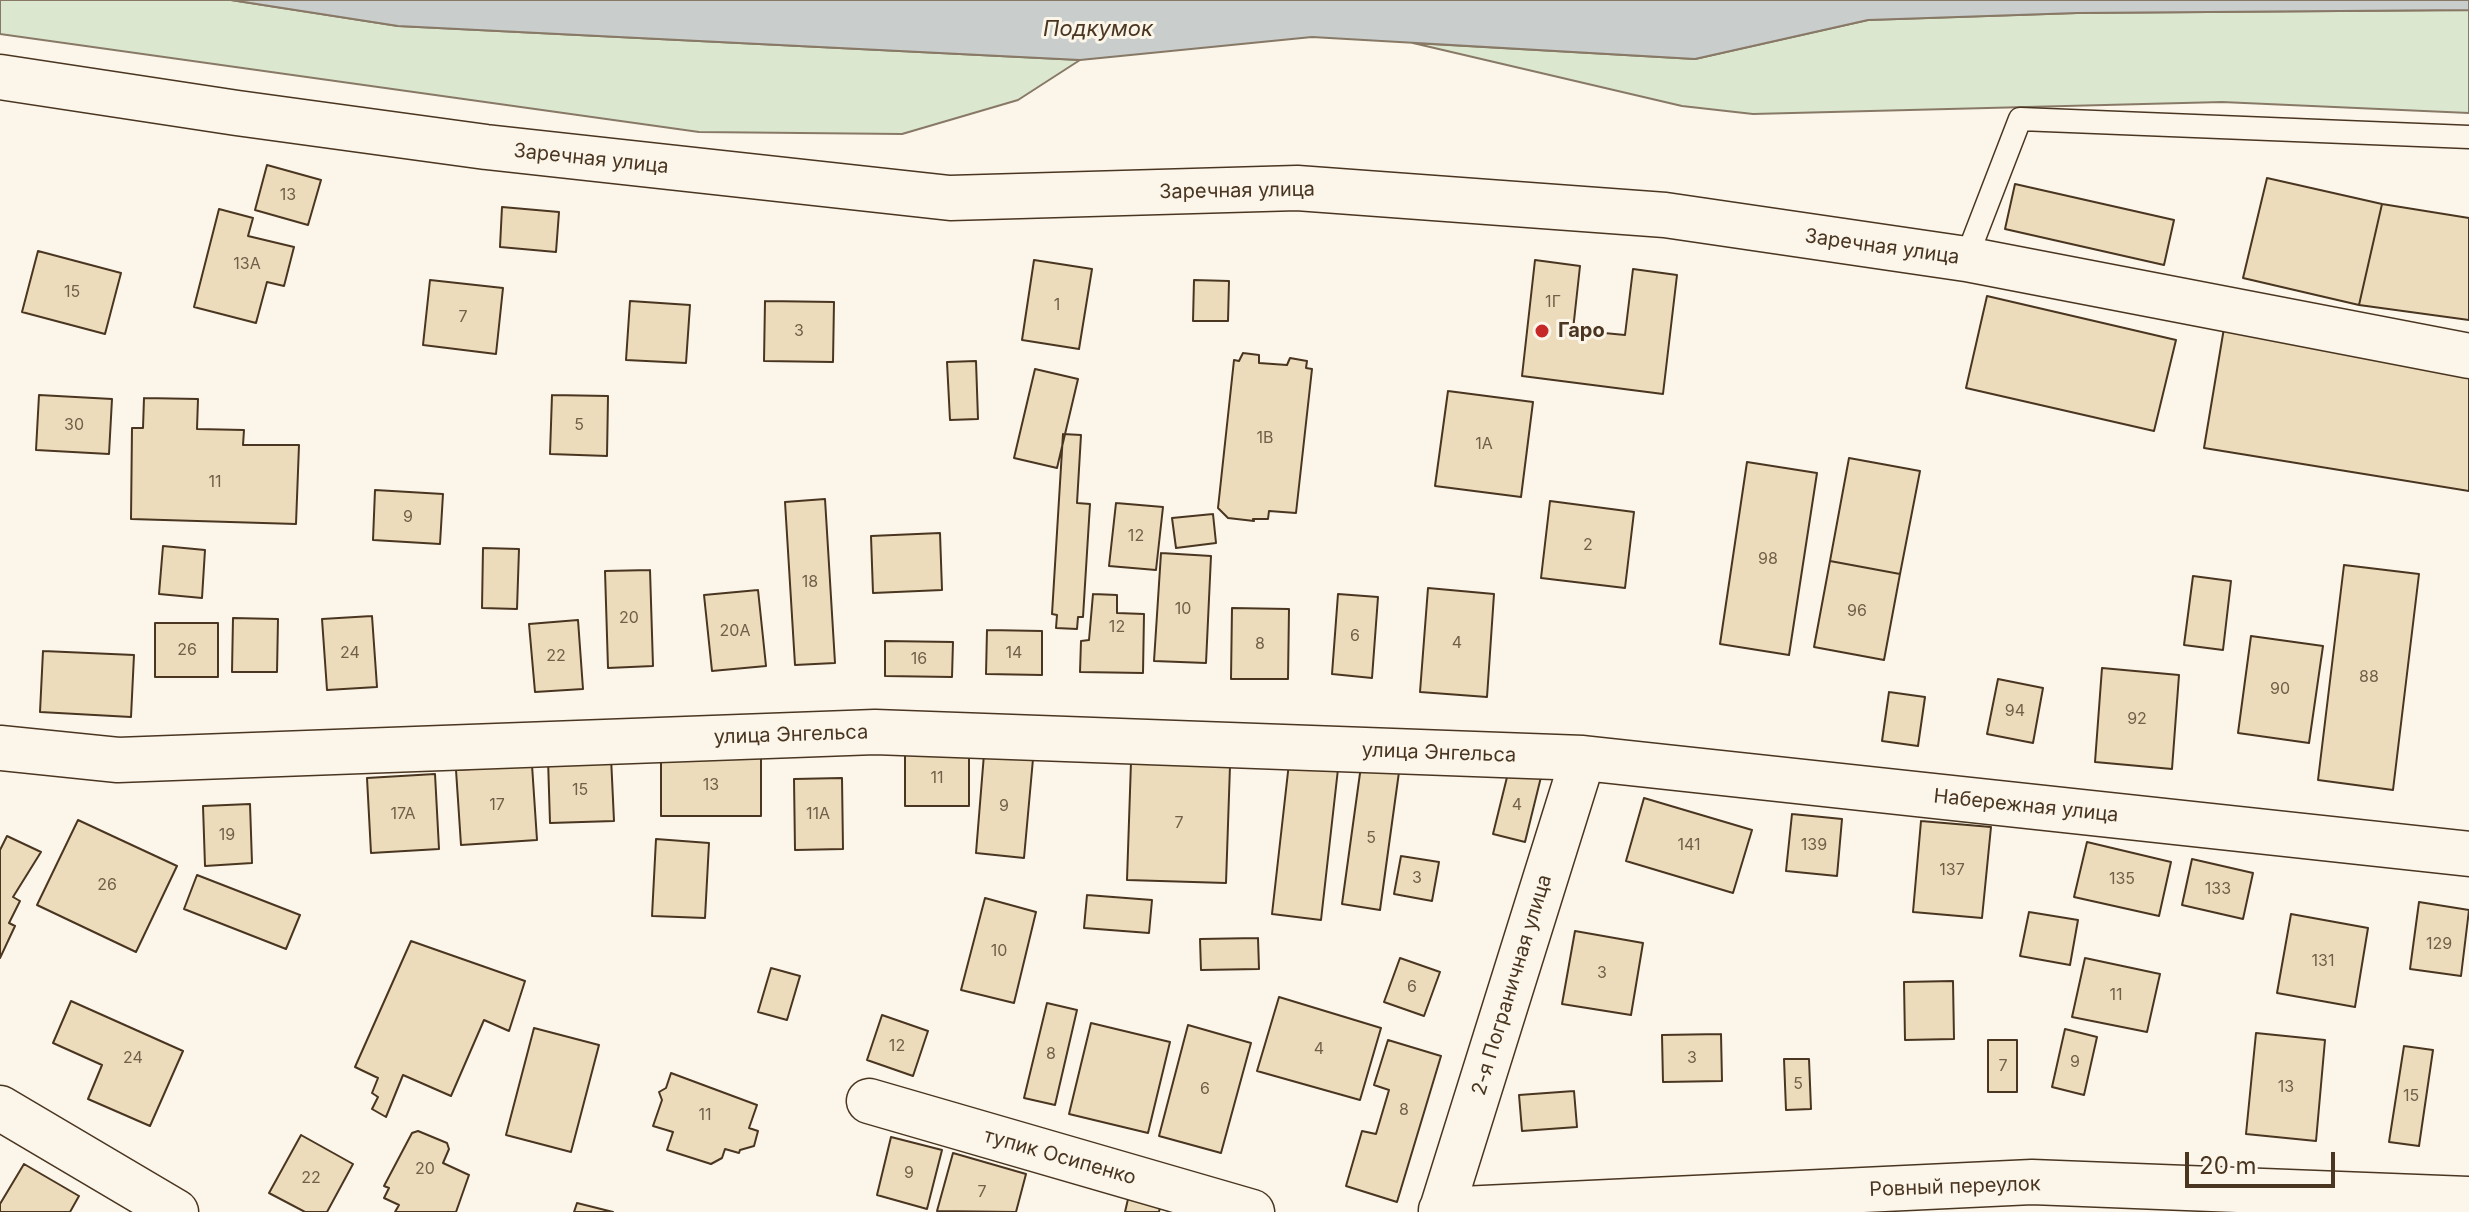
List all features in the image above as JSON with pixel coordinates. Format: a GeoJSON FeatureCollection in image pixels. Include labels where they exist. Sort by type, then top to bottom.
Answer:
{"type":"FeatureCollection","features":[{"type":"Feature","properties":{"kind":"street","name":"Заречная улица"},"geometry":{"type":"LineString","coordinates":[[0,77],[486,147],[950,198],[1297,188],[1665,215],[1966,259],[2469,356]]}},
{"type":"Feature","properties":{"kind":"street","name":"улица Энгельса"},"geometry":{"type":"LineString","coordinates":[[0,748],[118,760],[875,732],[1583,758]]}},
{"type":"Feature","properties":{"kind":"street","name":"Набережная улица"},"geometry":{"type":"LineString","coordinates":[[1583,758],[2469,854]]}},
{"type":"Feature","properties":{"kind":"street","name":"2-я Пограничная улица"},"geometry":{"type":"LineString","coordinates":[[1441,1211],[1583,758]]}},
{"type":"Feature","properties":{"kind":"street","name":"тупик Осипенко"},"geometry":{"type":"LineString","coordinates":[[869,1101],[1252,1212]]}},
{"type":"Feature","properties":{"kind":"street"},"geometry":{"type":"LineString","coordinates":[[0,1108],[176,1212]]}},
{"type":"Feature","properties":{"kind":"street","name":"Ровный переулок"},"geometry":{"type":"LineString","coordinates":[[1441,1211],[2032,1182],[2469,1199]]}},
{"type":"Feature","properties":{"kind":"lane"},"geometry":{"type":"LineString","coordinates":[[1966,259],[2020,119],[2469,137]]}},
{"type":"Feature","properties":{"kind":"green space"},"geometry":{"type":"Polygon","coordinates":[[[0,0],[231,0],[398,26],[1080,60],[1018,100],[902,134],[699,132],[0,34],[0,0]]]}},
{"type":"Feature","properties":{"kind":"green space"},"geometry":{"type":"Polygon","coordinates":[[[2469,10],[2469,113],[2222,102],[1753,114],[1682,106],[1413,43],[1695,59],[1868,20],[2077,13],[2469,10]]]}},
{"type":"Feature","properties":{"kind":"water","name":"Подкумок"},"geometry":{"type":"Polygon","coordinates":[[[231,0],[2469,0],[2469,10],[2077,13],[1868,20],[1695,59],[1312,37],[1080,60],[398,26],[231,0]]]}},
{"type":"Feature","properties":{"kind":"building"},"geometry":{"type":"Polygon","coordinates":[[[267,165],[321,180],[308,225],[255,210],[267,165]]]}},
{"type":"Feature","properties":{"kind":"building"},"geometry":{"type":"Polygon","coordinates":[[[2267,178],[2382,204],[2359,305],[2243,278],[2267,178]]]}},
{"type":"Feature","properties":{"kind":"building"},"geometry":{"type":"Polygon","coordinates":[[[2015,184],[2174,220],[2164,265],[2005,229],[2015,184]]]}},
{"type":"Feature","properties":{"kind":"building"},"geometry":{"type":"Polygon","coordinates":[[[2382,204],[2469,218],[2469,320],[2359,305],[2382,204]]]}},
{"type":"Feature","properties":{"kind":"building"},"geometry":{"type":"Polygon","coordinates":[[[502,207],[559,212],[556,252],[500,247],[502,207]]]}},
{"type":"Feature","properties":{"kind":"building"},"geometry":{"type":"Polygon","coordinates":[[[219,209],[253,218],[248,236],[294,247],[284,286],[267,282],[256,323],[194,307],[219,209]]]}},
{"type":"Feature","properties":{"kind":"building"},"geometry":{"type":"Polygon","coordinates":[[[38,251],[121,273],[105,334],[22,312],[38,251]]]}},
{"type":"Feature","properties":{"kind":"building"},"geometry":{"type":"Polygon","coordinates":[[[1034,260],[1092,269],[1079,349],[1022,340],[1034,260]]]}},
{"type":"Feature","properties":{"kind":"building"},"geometry":{"type":"Polygon","coordinates":[[[1535,260],[1580,266],[1573,330],[1625,335],[1633,269],[1677,275],[1663,394],[1522,376],[1535,260]]]}},
{"type":"Feature","properties":{"kind":"building"},"geometry":{"type":"Polygon","coordinates":[[[430,280],[503,288],[496,354],[423,345],[430,280]]]}},
{"type":"Feature","properties":{"kind":"building"},"geometry":{"type":"Polygon","coordinates":[[[1194,280],[1229,281],[1228,321],[1193,321],[1194,280]]]}},
{"type":"Feature","properties":{"kind":"building"},"geometry":{"type":"Polygon","coordinates":[[[1987,296],[2176,340],[2154,431],[1966,388],[1987,296]]]}},
{"type":"Feature","properties":{"kind":"building"},"geometry":{"type":"Polygon","coordinates":[[[630,301],[690,305],[686,363],[626,360],[630,301]]]}},
{"type":"Feature","properties":{"kind":"building"},"geometry":{"type":"Polygon","coordinates":[[[765,301],[834,302],[833,362],[764,361],[765,301]]]}},
{"type":"Feature","properties":{"kind":"building"},"geometry":{"type":"Polygon","coordinates":[[[2224,328],[2469,368],[2469,491],[2204,448],[2224,328]]]}},
{"type":"Feature","properties":{"kind":"building"},"geometry":{"type":"Polygon","coordinates":[[[1243,353],[1259,355],[1259,363],[1287,365],[1290,358],[1307,361],[1306,368],[1312,369],[1296,513],[1269,511],[1268,519],[1254,521],[1228,518],[1218,508],[1234,360],[1239,361],[1243,353]]]}},
{"type":"Feature","properties":{"kind":"building"},"geometry":{"type":"Polygon","coordinates":[[[976,361],[978,419],[950,420],[947,362],[976,361]]]}},
{"type":"Feature","properties":{"kind":"building"},"geometry":{"type":"Polygon","coordinates":[[[1035,369],[1078,379],[1057,468],[1014,458],[1035,369]]]}},
{"type":"Feature","properties":{"kind":"building"},"geometry":{"type":"Polygon","coordinates":[[[1448,391],[1533,402],[1521,497],[1435,486],[1448,391]]]}},
{"type":"Feature","properties":{"kind":"building"},"geometry":{"type":"Polygon","coordinates":[[[39,395],[112,399],[109,454],[36,450],[39,395]]]}},
{"type":"Feature","properties":{"kind":"building"},"geometry":{"type":"Polygon","coordinates":[[[552,395],[608,396],[607,456],[550,454],[552,395]]]}},
{"type":"Feature","properties":{"kind":"building"},"geometry":{"type":"Polygon","coordinates":[[[144,398],[198,399],[197,429],[244,430],[243,445],[299,445],[296,524],[131,519],[132,428],[143,428],[144,398]]]}},
{"type":"Feature","properties":{"kind":"building"},"geometry":{"type":"Polygon","coordinates":[[[1063,434],[1081,435],[1077,503],[1090,504],[1083,617],[1078,617],[1077,629],[1056,628],[1057,615],[1052,614],[1063,434]]]}},
{"type":"Feature","properties":{"kind":"building"},"geometry":{"type":"Polygon","coordinates":[[[1849,458],[1920,471],[1900,574],[1830,561],[1849,458]]]}},
{"type":"Feature","properties":{"kind":"building"},"geometry":{"type":"Polygon","coordinates":[[[1747,462],[1817,473],[1789,655],[1720,644],[1747,462]]]}},
{"type":"Feature","properties":{"kind":"building"},"geometry":{"type":"Polygon","coordinates":[[[375,490],[443,494],[440,544],[373,540],[375,490]]]}},
{"type":"Feature","properties":{"kind":"building"},"geometry":{"type":"Polygon","coordinates":[[[825,499],[835,663],[795,665],[785,502],[825,499]]]}},
{"type":"Feature","properties":{"kind":"building"},"geometry":{"type":"Polygon","coordinates":[[[1550,501],[1634,512],[1625,588],[1541,578],[1550,501]]]}},
{"type":"Feature","properties":{"kind":"building"},"geometry":{"type":"Polygon","coordinates":[[[1116,503],[1163,507],[1156,570],[1109,566],[1116,503]]]}},
{"type":"Feature","properties":{"kind":"building"},"geometry":{"type":"Polygon","coordinates":[[[1213,514],[1216,543],[1176,548],[1172,518],[1213,514]]]}},
{"type":"Feature","properties":{"kind":"building"},"geometry":{"type":"Polygon","coordinates":[[[940,533],[942,590],[873,593],[871,536],[940,533]]]}},
{"type":"Feature","properties":{"kind":"building"},"geometry":{"type":"Polygon","coordinates":[[[163,546],[205,550],[202,598],[159,594],[163,546]]]}},
{"type":"Feature","properties":{"kind":"building"},"geometry":{"type":"Polygon","coordinates":[[[483,548],[519,549],[517,609],[482,608],[483,548]]]}},
{"type":"Feature","properties":{"kind":"building"},"geometry":{"type":"Polygon","coordinates":[[[1161,553],[1211,556],[1206,663],[1154,661],[1161,553]]]}},
{"type":"Feature","properties":{"kind":"building"},"geometry":{"type":"Polygon","coordinates":[[[1830,561],[1900,574],[1884,660],[1814,647],[1830,561]]]}},
{"type":"Feature","properties":{"kind":"building"},"geometry":{"type":"Polygon","coordinates":[[[2344,565],[2419,574],[2393,790],[2318,780],[2344,565]]]}},
{"type":"Feature","properties":{"kind":"building"},"geometry":{"type":"Polygon","coordinates":[[[650,570],[653,666],[608,668],[605,571],[650,570]]]}},
{"type":"Feature","properties":{"kind":"building"},"geometry":{"type":"Polygon","coordinates":[[[2193,576],[2231,581],[2223,650],[2184,645],[2193,576]]]}},
{"type":"Feature","properties":{"kind":"building"},"geometry":{"type":"Polygon","coordinates":[[[1428,588],[1494,594],[1487,697],[1420,692],[1428,588]]]}},
{"type":"Feature","properties":{"kind":"building"},"geometry":{"type":"Polygon","coordinates":[[[758,590],[766,666],[712,671],[704,595],[758,590]]]}},
{"type":"Feature","properties":{"kind":"building"},"geometry":{"type":"Polygon","coordinates":[[[1093,594],[1117,595],[1117,613],[1144,614],[1143,673],[1080,672],[1081,641],[1089,640],[1093,594]]]}},
{"type":"Feature","properties":{"kind":"building"},"geometry":{"type":"Polygon","coordinates":[[[1338,594],[1378,597],[1372,678],[1332,674],[1338,594]]]}},
{"type":"Feature","properties":{"kind":"building"},"geometry":{"type":"Polygon","coordinates":[[[1232,608],[1289,609],[1288,679],[1231,679],[1232,608]]]}},
{"type":"Feature","properties":{"kind":"building"},"geometry":{"type":"Polygon","coordinates":[[[372,616],[377,687],[327,690],[322,619],[372,616]]]}},
{"type":"Feature","properties":{"kind":"building"},"geometry":{"type":"Polygon","coordinates":[[[233,618],[278,619],[277,672],[232,672],[233,618]]]}},
{"type":"Feature","properties":{"kind":"building"},"geometry":{"type":"Polygon","coordinates":[[[578,620],[583,689],[535,692],[529,624],[578,620]]]}},
{"type":"Feature","properties":{"kind":"building"},"geometry":{"type":"Polygon","coordinates":[[[155,623],[218,623],[218,677],[155,677],[155,623]]]}},
{"type":"Feature","properties":{"kind":"building"},"geometry":{"type":"Polygon","coordinates":[[[987,630],[1042,631],[1042,675],[986,674],[987,630]]]}},
{"type":"Feature","properties":{"kind":"building"},"geometry":{"type":"Polygon","coordinates":[[[2251,636],[2323,646],[2309,743],[2238,733],[2251,636]]]}},
{"type":"Feature","properties":{"kind":"building"},"geometry":{"type":"Polygon","coordinates":[[[885,641],[953,642],[952,677],[885,676],[885,641]]]}},
{"type":"Feature","properties":{"kind":"building"},"geometry":{"type":"Polygon","coordinates":[[[43,651],[134,655],[131,717],[40,712],[43,651]]]}},
{"type":"Feature","properties":{"kind":"building"},"geometry":{"type":"Polygon","coordinates":[[[2102,668],[2179,675],[2172,769],[2095,762],[2102,668]]]}},
{"type":"Feature","properties":{"kind":"building"},"geometry":{"type":"Polygon","coordinates":[[[1998,679],[2043,688],[2033,743],[1987,734],[1998,679]]]}},
{"type":"Feature","properties":{"kind":"building"},"geometry":{"type":"Polygon","coordinates":[[[1889,692],[1925,697],[1918,746],[1882,741],[1889,692]]]}},
{"type":"Feature","properties":{"kind":"building"},"geometry":{"type":"Polygon","coordinates":[[[905,750],[969,750],[969,806],[905,806],[905,750]]]}},
{"type":"Feature","properties":{"kind":"building"},"geometry":{"type":"Polygon","coordinates":[[[761,754],[761,816],[661,816],[661,755],[761,754]]]}},
{"type":"Feature","properties":{"kind":"building"},"geometry":{"type":"Polygon","coordinates":[[[984,754],[1033,759],[1024,858],[976,853],[984,754]]]}},
{"type":"Feature","properties":{"kind":"building"},"geometry":{"type":"Polygon","coordinates":[[[611,757],[614,821],[550,823],[548,759],[611,757]]]}},
{"type":"Feature","properties":{"kind":"building"},"geometry":{"type":"Polygon","coordinates":[[[1131,762],[1230,766],[1226,883],[1127,880],[1131,762]]]}},
{"type":"Feature","properties":{"kind":"building"},"geometry":{"type":"Polygon","coordinates":[[[1289,763],[1338,769],[1321,920],[1272,914],[1289,763]]]}},
{"type":"Feature","properties":{"kind":"building"},"geometry":{"type":"Polygon","coordinates":[[[532,765],[537,840],[461,845],[456,770],[532,765]]]}},
{"type":"Feature","properties":{"kind":"building"},"geometry":{"type":"Polygon","coordinates":[[[1361,766],[1399,772],[1380,910],[1342,904],[1361,766]]]}},
{"type":"Feature","properties":{"kind":"building"},"geometry":{"type":"Polygon","coordinates":[[[1509,769],[1541,777],[1525,842],[1493,834],[1509,769]]]}},
{"type":"Feature","properties":{"kind":"building"},"geometry":{"type":"Polygon","coordinates":[[[435,774],[439,849],[371,853],[367,778],[435,774]]]}},
{"type":"Feature","properties":{"kind":"building"},"geometry":{"type":"Polygon","coordinates":[[[842,778],[843,849],[795,850],[794,779],[842,778]]]}},
{"type":"Feature","properties":{"kind":"building"},"geometry":{"type":"Polygon","coordinates":[[[1644,798],[1752,830],[1733,893],[1626,861],[1644,798]]]}},
{"type":"Feature","properties":{"kind":"building"},"geometry":{"type":"Polygon","coordinates":[[[250,804],[252,863],[205,866],[203,806],[250,804]]]}},
{"type":"Feature","properties":{"kind":"building"},"geometry":{"type":"Polygon","coordinates":[[[1792,814],[1842,819],[1837,876],[1786,871],[1792,814]]]}},
{"type":"Feature","properties":{"kind":"building"},"geometry":{"type":"Polygon","coordinates":[[[78,820],[177,866],[136,952],[37,905],[78,820]]]}},
{"type":"Feature","properties":{"kind":"building"},"geometry":{"type":"Polygon","coordinates":[[[1921,821],[1991,827],[1982,918],[1913,912],[1921,821]]]}},
{"type":"Feature","properties":{"kind":"building"},"geometry":{"type":"Polygon","coordinates":[[[7,836],[41,852],[13,897],[20,901],[9,923],[15,926],[0,958],[0,850],[7,836]]]}},
{"type":"Feature","properties":{"kind":"building"},"geometry":{"type":"Polygon","coordinates":[[[656,839],[709,843],[705,918],[652,916],[656,839]]]}},
{"type":"Feature","properties":{"kind":"building"},"geometry":{"type":"Polygon","coordinates":[[[2087,842],[2171,862],[2159,916],[2074,897],[2087,842]]]}},
{"type":"Feature","properties":{"kind":"building"},"geometry":{"type":"Polygon","coordinates":[[[1401,856],[1439,862],[1432,901],[1394,894],[1401,856]]]}},
{"type":"Feature","properties":{"kind":"building"},"geometry":{"type":"Polygon","coordinates":[[[2192,859],[2253,873],[2243,919],[2182,905],[2192,859]]]}},
{"type":"Feature","properties":{"kind":"building"},"geometry":{"type":"Polygon","coordinates":[[[197,875],[300,915],[286,949],[184,909],[197,875]]]}},
{"type":"Feature","properties":{"kind":"building"},"geometry":{"type":"Polygon","coordinates":[[[1087,895],[1152,900],[1149,933],[1084,928],[1087,895]]]}},
{"type":"Feature","properties":{"kind":"building"},"geometry":{"type":"Polygon","coordinates":[[[985,898],[1036,912],[1014,1003],[961,990],[985,898]]]}},
{"type":"Feature","properties":{"kind":"building"},"geometry":{"type":"Polygon","coordinates":[[[2419,902],[2469,910],[2461,976],[2410,969],[2419,902]]]}},
{"type":"Feature","properties":{"kind":"building"},"geometry":{"type":"Polygon","coordinates":[[[2029,912],[2078,920],[2070,965],[2020,956],[2029,912]]]}},
{"type":"Feature","properties":{"kind":"building"},"geometry":{"type":"Polygon","coordinates":[[[2291,914],[2368,928],[2355,1007],[2277,993],[2291,914]]]}},
{"type":"Feature","properties":{"kind":"building"},"geometry":{"type":"Polygon","coordinates":[[[1575,931],[1643,943],[1631,1015],[1562,1004],[1575,931]]]}},
{"type":"Feature","properties":{"kind":"building"},"geometry":{"type":"Polygon","coordinates":[[[1258,938],[1259,969],[1201,970],[1200,939],[1258,938]]]}},
{"type":"Feature","properties":{"kind":"building"},"geometry":{"type":"Polygon","coordinates":[[[411,941],[525,981],[509,1031],[484,1020],[451,1096],[403,1075],[386,1117],[372,1109],[378,1097],[372,1093],[378,1078],[355,1067],[411,941]]]}},
{"type":"Feature","properties":{"kind":"building"},"geometry":{"type":"Polygon","coordinates":[[[1400,958],[1440,972],[1424,1016],[1384,1002],[1400,958]]]}},
{"type":"Feature","properties":{"kind":"building"},"geometry":{"type":"Polygon","coordinates":[[[2085,958],[2160,974],[2147,1032],[2072,1017],[2085,958]]]}},
{"type":"Feature","properties":{"kind":"building"},"geometry":{"type":"Polygon","coordinates":[[[771,968],[800,976],[787,1020],[758,1012],[771,968]]]}},
{"type":"Feature","properties":{"kind":"building"},"geometry":{"type":"Polygon","coordinates":[[[1953,981],[1954,1039],[1905,1040],[1904,982],[1953,981]]]}},
{"type":"Feature","properties":{"kind":"building"},"geometry":{"type":"Polygon","coordinates":[[[1279,997],[1381,1028],[1360,1100],[1257,1071],[1279,997]]]}},
{"type":"Feature","properties":{"kind":"building"},"geometry":{"type":"Polygon","coordinates":[[[71,1001],[183,1051],[150,1126],[88,1099],[102,1065],[53,1043],[71,1001]]]}},
{"type":"Feature","properties":{"kind":"building"},"geometry":{"type":"Polygon","coordinates":[[[1047,1003],[1077,1010],[1055,1105],[1024,1098],[1047,1003]]]}},
{"type":"Feature","properties":{"kind":"building"},"geometry":{"type":"Polygon","coordinates":[[[882,1015],[928,1031],[913,1076],[867,1060],[882,1015]]]}},
{"type":"Feature","properties":{"kind":"building"},"geometry":{"type":"Polygon","coordinates":[[[1091,1023],[1170,1042],[1148,1133],[1069,1114],[1091,1023]]]}},
{"type":"Feature","properties":{"kind":"building"},"geometry":{"type":"Polygon","coordinates":[[[1188,1025],[1251,1043],[1221,1153],[1159,1136],[1188,1025]]]}},
{"type":"Feature","properties":{"kind":"building"},"geometry":{"type":"Polygon","coordinates":[[[534,1028],[599,1045],[571,1152],[506,1135],[534,1028]]]}},
{"type":"Feature","properties":{"kind":"building"},"geometry":{"type":"Polygon","coordinates":[[[2065,1029],[2097,1037],[2084,1095],[2052,1087],[2065,1029]]]}},
{"type":"Feature","properties":{"kind":"building"},"geometry":{"type":"Polygon","coordinates":[[[2256,1033],[2325,1040],[2316,1141],[2246,1134],[2256,1033]]]}},
{"type":"Feature","properties":{"kind":"building"},"geometry":{"type":"Polygon","coordinates":[[[1721,1034],[1722,1081],[1663,1082],[1662,1035],[1721,1034]]]}},
{"type":"Feature","properties":{"kind":"building"},"geometry":{"type":"Polygon","coordinates":[[[1388,1040],[1441,1056],[1397,1202],[1346,1186],[1362,1131],[1376,1134],[1389,1090],[1374,1085],[1388,1040]]]}},
{"type":"Feature","properties":{"kind":"building"},"geometry":{"type":"Polygon","coordinates":[[[1988,1040],[2017,1040],[2017,1092],[1988,1092],[1988,1040]]]}},
{"type":"Feature","properties":{"kind":"building"},"geometry":{"type":"Polygon","coordinates":[[[2404,1046],[2433,1050],[2419,1146],[2389,1142],[2404,1046]]]}},
{"type":"Feature","properties":{"kind":"building"},"geometry":{"type":"Polygon","coordinates":[[[1784,1059],[1809,1059],[1811,1109],[1786,1110],[1784,1059]]]}},
{"type":"Feature","properties":{"kind":"building"},"geometry":{"type":"Polygon","coordinates":[[[671,1073],[757,1105],[749,1128],[758,1131],[754,1146],[739,1153],[725,1149],[722,1158],[711,1164],[667,1150],[673,1132],[653,1126],[662,1100],[659,1092],[666,1088],[671,1073]]]}},
{"type":"Feature","properties":{"kind":"building"},"geometry":{"type":"Polygon","coordinates":[[[1574,1091],[1577,1127],[1522,1131],[1519,1095],[1574,1091]]]}},
{"type":"Feature","properties":{"kind":"building"},"geometry":{"type":"Polygon","coordinates":[[[418,1131],[447,1143],[449,1149],[443,1163],[469,1175],[456,1212],[395,1212],[399,1205],[384,1198],[389,1188],[384,1186],[412,1133],[418,1131]]]}},
{"type":"Feature","properties":{"kind":"building"},"geometry":{"type":"Polygon","coordinates":[[[301,1135],[353,1164],[327,1212],[305,1212],[269,1193],[301,1135]]]}},
{"type":"Feature","properties":{"kind":"building"},"geometry":{"type":"Polygon","coordinates":[[[891,1137],[942,1150],[927,1209],[877,1195],[891,1137]]]}},
{"type":"Feature","properties":{"kind":"building"},"geometry":{"type":"Polygon","coordinates":[[[953,1153],[1026,1174],[1016,1212],[937,1211],[953,1153]]]}},
{"type":"Feature","properties":{"kind":"building"},"geometry":{"type":"Polygon","coordinates":[[[24,1164],[79,1196],[70,1212],[0,1212],[0,1204],[24,1164]]]}},
{"type":"Feature","properties":{"kind":"building"},"geometry":{"type":"Polygon","coordinates":[[[1128,1199],[1160,1207],[1159,1212],[1125,1212],[1128,1199]]]}},
{"type":"Feature","properties":{"kind":"building"},"geometry":{"type":"Polygon","coordinates":[[[577,1203],[613,1212],[574,1212],[577,1203]]]}},
{"type":"Feature","properties":{"kind":"place","name":"Гаро"},"geometry":{"type":"Point","coordinates":[1542,331]}}]}
